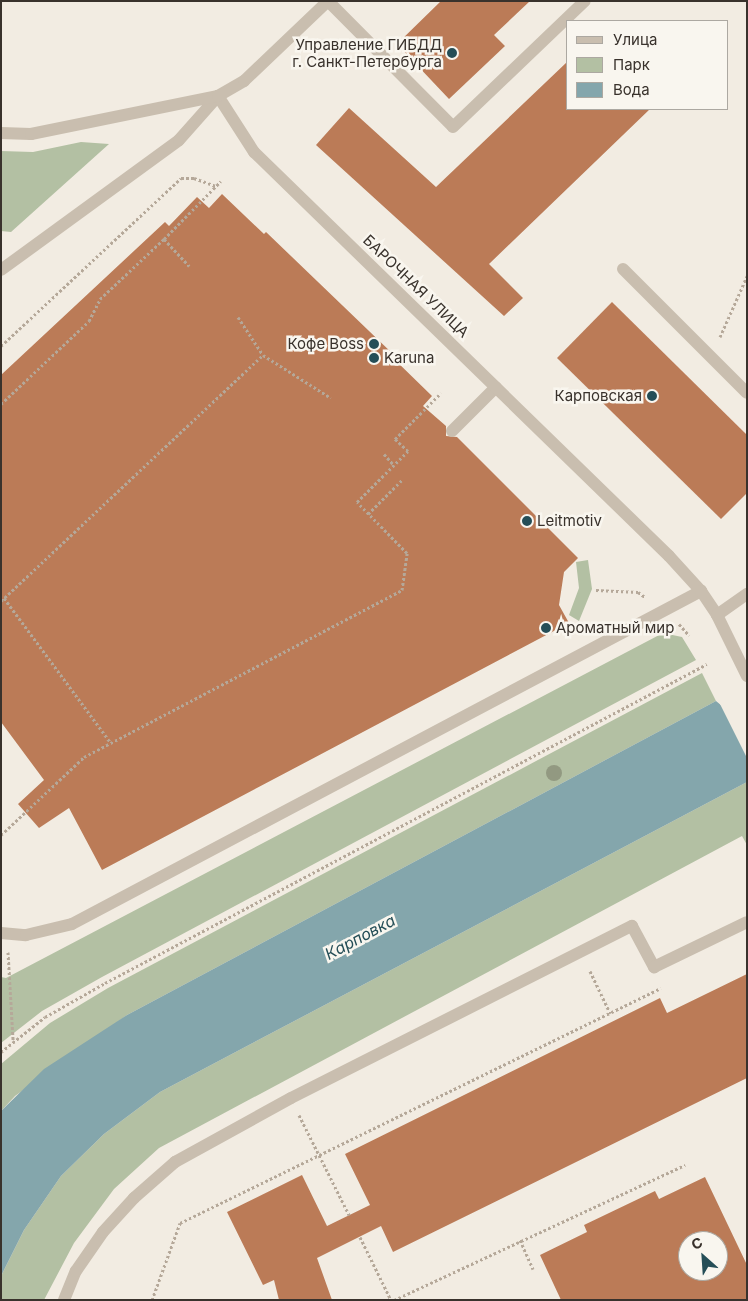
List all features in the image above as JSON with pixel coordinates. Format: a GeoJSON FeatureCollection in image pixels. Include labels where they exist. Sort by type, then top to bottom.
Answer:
{"type":"FeatureCollection","features":[{"type":"Feature","properties":{"kind":"street"},"geometry":{"type":"LineString","coordinates":[[1,270],[179,140],[218,96],[244,81],[328,1],[453,127],[585,1]]}},
{"type":"Feature","properties":{"kind":"street"},"geometry":{"type":"LineString","coordinates":[[1,133],[31,134],[218,96]]}},
{"type":"Feature","properties":{"kind":"street","name":"БАРОЧНАЯ УЛИЦА"},"geometry":{"type":"LineString","coordinates":[[218,96],[254,152],[496,387],[701,591],[717,615],[747,676]]}},
{"type":"Feature","properties":{"kind":"street"},"geometry":{"type":"LineString","coordinates":[[623,269],[747,393]]}},
{"type":"Feature","properties":{"kind":"street"},"geometry":{"type":"LineString","coordinates":[[452,431],[496,387]]}},
{"type":"Feature","properties":{"kind":"street"},"geometry":{"type":"LineString","coordinates":[[1,933],[26,935],[72,924],[701,591]]}},
{"type":"Feature","properties":{"kind":"street"},"geometry":{"type":"LineString","coordinates":[[717,615],[747,594]]}},
{"type":"Feature","properties":{"kind":"street"},"geometry":{"type":"LineString","coordinates":[[64,1300],[76,1271],[134,1198],[175,1162],[291,1098],[632,926],[654,967],[747,922]]}},
{"type":"Feature","properties":{"kind":"path"},"geometry":{"type":"LineString","coordinates":[[1,346],[181,178],[194,178],[216,186]]}},
{"type":"Feature","properties":{"kind":"path"},"geometry":{"type":"LineString","coordinates":[[1,404],[89,322],[100,299],[164,239],[221,181]]}},
{"type":"Feature","properties":{"kind":"path"},"geometry":{"type":"LineString","coordinates":[[164,239],[189,266]]}},
{"type":"Feature","properties":{"kind":"path"},"geometry":{"type":"LineString","coordinates":[[712,358],[747,276]]}},
{"type":"Feature","properties":{"kind":"path"},"geometry":{"type":"LineString","coordinates":[[238,318],[263,355],[331,398]]}},
{"type":"Feature","properties":{"kind":"path"},"geometry":{"type":"LineString","coordinates":[[111,744],[3,600],[263,355]]}},
{"type":"Feature","properties":{"kind":"path"},"geometry":{"type":"LineString","coordinates":[[1,835],[84,757],[402,590],[407,553],[357,502],[408,451],[395,439],[441,393]]}},
{"type":"Feature","properties":{"kind":"path"},"geometry":{"type":"LineString","coordinates":[[384,454],[394,465]]}},
{"type":"Feature","properties":{"kind":"path"},"geometry":{"type":"LineString","coordinates":[[368,514],[402,480]]}},
{"type":"Feature","properties":{"kind":"path"},"geometry":{"type":"LineString","coordinates":[[596,590],[638,592]]}},
{"type":"Feature","properties":{"kind":"path"},"geometry":{"type":"LineString","coordinates":[[1,1052],[45,1017],[105,983],[707,664]]}},
{"type":"Feature","properties":{"kind":"path"},"geometry":{"type":"LineString","coordinates":[[580,952],[610,1013]]}},
{"type":"Feature","properties":{"kind":"path"},"geometry":{"type":"LineString","coordinates":[[7,970],[13,1041]]}},
{"type":"Feature","properties":{"kind":"path"},"geometry":{"type":"LineString","coordinates":[[152,1300],[180,1223],[664,987]]}},
{"type":"Feature","properties":{"kind":"path"},"geometry":{"type":"LineString","coordinates":[[291,1098],[349,1215]]}},
{"type":"Feature","properties":{"kind":"path"},"geometry":{"type":"LineString","coordinates":[[360,1237],[392,1300],[685,1165]]}},
{"type":"Feature","properties":{"kind":"path"},"geometry":{"type":"LineString","coordinates":[[520,1240],[533,1268]]}},
{"type":"Feature","properties":{"kind":"green space"},"geometry":{"type":"Polygon","coordinates":[[[81,142],[109,144],[11,232],[1,231],[1,151],[33,152],[81,142]]]}},
{"type":"Feature","properties":{"kind":"green space"},"geometry":{"type":"Polygon","coordinates":[[[588,560],[592,589],[579,621],[569,615],[579,588],[576,562],[588,560]]]}},
{"type":"Feature","properties":{"kind":"green space"},"geometry":{"type":"Polygon","coordinates":[[[663,633],[682,637],[696,660],[102,977],[42,1011],[1,1043],[1,977],[6,978],[663,633]]]}},
{"type":"Feature","properties":{"kind":"green space"},"geometry":{"type":"Polygon","coordinates":[[[702,673],[716,701],[127,1015],[15,1096],[1,1111],[1,1064],[50,1023],[108,988],[702,673]]]}},
{"type":"Feature","properties":{"kind":"green space"},"geometry":{"type":"Polygon","coordinates":[[[747,782],[747,845],[742,836],[159,1148],[114,1189],[74,1243],[44,1300],[1,1300],[1,1276],[24,1230],[61,1176],[104,1134],[160,1092],[747,782]]]}},
{"type":"Feature","properties":{"kind":"water","name":"Карповка"},"geometry":{"type":"Polygon","coordinates":[[[747,693],[747,782],[160,1092],[104,1134],[61,1176],[24,1230],[1,1276],[1,1111],[44,1069],[127,1015],[716,701],[722,706],[747,693]]]}},
{"type":"Feature","properties":{"kind":"pier"},"geometry":{"type":"Polygon","coordinates":[[[747,691],[747,758],[717,698],[723,703],[747,691]]]}},
{"type":"Feature","properties":{"kind":"building","name":"Управление ГИБДД г. Санкт-Петербурга"},"geometry":{"type":"Polygon","coordinates":[[[441,1],[530,1],[494,35],[505,46],[449,99],[397,44],[441,1]]]}},
{"type":"Feature","properties":{"kind":"building"},"geometry":{"type":"Polygon","coordinates":[[[566,63],[566,110],[649,110],[489,264],[523,298],[504,316],[316,145],[349,108],[436,187],[566,63]]]}},
{"type":"Feature","properties":{"kind":"building"},"geometry":{"type":"Polygon","coordinates":[[[222,194],[264,234],[266,232],[394,355],[392,357],[432,396],[423,406],[446,426],[446,436],[457,437],[578,558],[564,572],[559,605],[569,623],[102,870],[69,808],[39,828],[18,804],[44,780],[1,722],[1,375],[165,222],[169,226],[197,197],[209,208],[222,194]]]}},
{"type":"Feature","properties":{"kind":"building","name":"Карповская"},"geometry":{"type":"Polygon","coordinates":[[[612,302],[747,435],[747,493],[721,519],[557,358],[612,302]]]}},
{"type":"Feature","properties":{"kind":"building"},"geometry":{"type":"Polygon","coordinates":[[[747,974],[747,1078],[393,1252],[381,1226],[317,1258],[332,1300],[279,1300],[274,1280],[263,1285],[227,1212],[302,1175],[327,1226],[370,1205],[345,1154],[660,998],[667,1013],[747,974]]]}},
{"type":"Feature","properties":{"kind":"building"},"geometry":{"type":"Polygon","coordinates":[[[705,1177],[747,1265],[747,1300],[561,1300],[540,1255],[587,1232],[584,1225],[655,1191],[659,1199],[705,1177]]]}},
{"type":"Feature","properties":{"kind":"place","name":"Управление ГИБДД г. Санкт-Петербурга"},"geometry":{"type":"Point","coordinates":[452,53]}},
{"type":"Feature","properties":{"kind":"place","name":"Кофе Boss"},"geometry":{"type":"Point","coordinates":[374,344]}},
{"type":"Feature","properties":{"kind":"place","name":"Karuna"},"geometry":{"type":"Point","coordinates":[374,358]}},
{"type":"Feature","properties":{"kind":"place","name":"Карповская"},"geometry":{"type":"Point","coordinates":[652,396]}},
{"type":"Feature","properties":{"kind":"place","name":"Leitmotiv"},"geometry":{"type":"Point","coordinates":[527,521]}},
{"type":"Feature","properties":{"kind":"place","name":"Ароматный мир"},"geometry":{"type":"Point","coordinates":[546,628]}}]}
